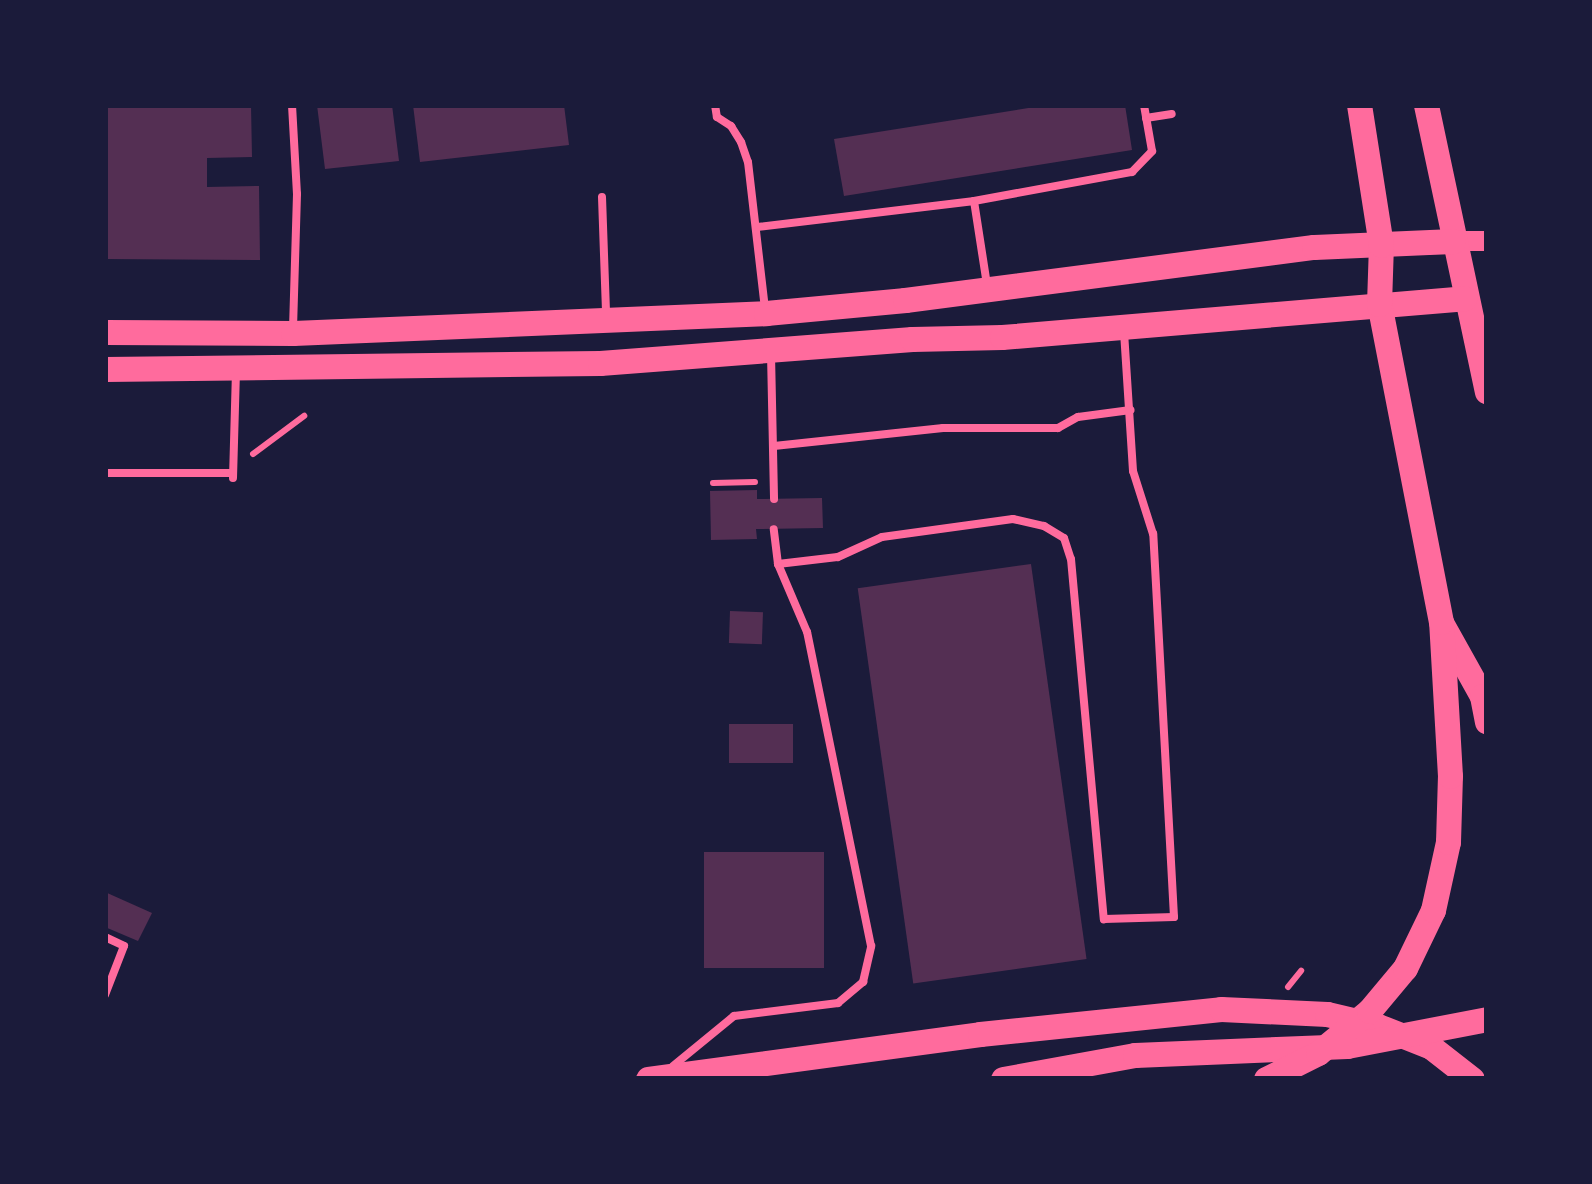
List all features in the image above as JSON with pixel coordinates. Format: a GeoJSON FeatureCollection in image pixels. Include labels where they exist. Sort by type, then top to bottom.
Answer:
{"type":"FeatureCollection","features":[{"type":"Feature","properties":{"kind":"main road"},"geometry":{"type":"LineString","coordinates":[[1266,1079],[1318,1054],[1370,1011],[1405,968],[1433,910],[1448,842],[1450,776],[1440,622],[1379,304],[1381,246],[1359,105]]}},
{"type":"Feature","properties":{"kind":"main road"},"geometry":{"type":"LineString","coordinates":[[1426,105],[1452,241],[1476,298],[1487,392]]}},
{"type":"Feature","properties":{"kind":"main road"},"geometry":{"type":"LineString","coordinates":[[105,332],[293,333],[606,323],[766,313],[987,290],[1314,247],[1487,241]]}},
{"type":"Feature","properties":{"kind":"main road"},"geometry":{"type":"LineString","coordinates":[[105,369],[600,363],[1124,328],[1476,298]]}},
{"type":"Feature","properties":{"kind":"main road"},"geometry":{"type":"LineString","coordinates":[[1440,622],[1482,696],[1487,722]]}},
{"type":"Feature","properties":{"kind":"main road"},"geometry":{"type":"LineString","coordinates":[[648,1079],[1164,1013],[1262,1010],[1327,1014],[1378,1026],[1431,1047],[1472,1079]]}},
{"type":"Feature","properties":{"kind":"main road"},"geometry":{"type":"LineString","coordinates":[[1003,1079],[1135,1055],[1347,1046],[1487,1020]]}},
{"type":"Feature","properties":{"kind":"lane"},"geometry":{"type":"LineString","coordinates":[[292,105],[297,194],[293,333]]}},
{"type":"Feature","properties":{"kind":"lane"},"geometry":{"type":"LineString","coordinates":[[715,105],[717,117],[731,126],[741,142],[766,313]]}},
{"type":"Feature","properties":{"kind":"lane"},"geometry":{"type":"LineString","coordinates":[[756,227],[974,201],[1132,172],[1152,151],[1144,105]]}},
{"type":"Feature","properties":{"kind":"lane"},"geometry":{"type":"LineString","coordinates":[[1146,118],[1172,114]]}},
{"type":"Feature","properties":{"kind":"lane"},"geometry":{"type":"LineString","coordinates":[[602,197],[606,323]]}},
{"type":"Feature","properties":{"kind":"lane"},"geometry":{"type":"LineString","coordinates":[[974,201],[987,290]]}},
{"type":"Feature","properties":{"kind":"lane"},"geometry":{"type":"LineString","coordinates":[[778,564],[838,557],[882,537],[1013,519],[1044,526],[1064,538],[1071,559],[1104,919],[1174,917],[1153,534],[1133,471],[1124,328]]}},
{"type":"Feature","properties":{"kind":"lane"},"geometry":{"type":"LineString","coordinates":[[770,350],[774,499]]}},
{"type":"Feature","properties":{"kind":"lane"},"geometry":{"type":"LineString","coordinates":[[105,473],[233,476],[236,370]]}},
{"type":"Feature","properties":{"kind":"lane"},"geometry":{"type":"LineString","coordinates":[[774,446],[944,428],[1058,428],[1078,416],[1130,410]]}},
{"type":"Feature","properties":{"kind":"lane"},"geometry":{"type":"LineString","coordinates":[[658,1079],[734,1016],[838,1003],[863,982],[871,946],[807,632],[778,564],[774,529]]}},
{"type":"Feature","properties":{"kind":"lane"},"geometry":{"type":"LineString","coordinates":[[105,937],[124,946],[105,995]]}},
{"type":"Feature","properties":{"kind":"path"},"geometry":{"type":"LineString","coordinates":[[240,463],[304,416]]}},
{"type":"Feature","properties":{"kind":"path"},"geometry":{"type":"LineString","coordinates":[[713,483],[758,482],[757,466]]}},
{"type":"Feature","properties":{"kind":"building"},"geometry":{"type":"Polygon","coordinates":[[[105,105],[251,105],[252,157],[207,158],[207,187],[259,186],[260,260],[105,259],[105,105]]]}},
{"type":"Feature","properties":{"kind":"building"},"geometry":{"type":"Polygon","coordinates":[[[317,105],[392,105],[399,161],[325,169],[317,105]]]}},
{"type":"Feature","properties":{"kind":"building"},"geometry":{"type":"Polygon","coordinates":[[[413,105],[564,105],[569,145],[420,162],[413,105]]]}},
{"type":"Feature","properties":{"kind":"building"},"geometry":{"type":"Polygon","coordinates":[[[1047,105],[1125,105],[1132,150],[844,196],[834,139],[1047,105]]]}},
{"type":"Feature","properties":{"kind":"building"},"geometry":{"type":"Polygon","coordinates":[[[757,490],[757,499],[822,498],[823,528],[756,529],[757,539],[711,540],[710,491],[757,490]]]}},
{"type":"Feature","properties":{"kind":"building"},"geometry":{"type":"Polygon","coordinates":[[[1031,564],[1087,959],[913,983],[858,588],[1031,564]]]}},
{"type":"Feature","properties":{"kind":"building"},"geometry":{"type":"Polygon","coordinates":[[[730,611],[763,612],[762,644],[729,643],[730,611]]]}},
{"type":"Feature","properties":{"kind":"building"},"geometry":{"type":"Polygon","coordinates":[[[729,724],[793,724],[793,763],[729,763],[729,724]]]}},
{"type":"Feature","properties":{"kind":"building"},"geometry":{"type":"Polygon","coordinates":[[[704,852],[824,852],[824,968],[704,968],[704,852]]]}},
{"type":"Feature","properties":{"kind":"building"},"geometry":{"type":"Polygon","coordinates":[[[105,892],[152,913],[138,941],[105,927],[105,892]]]}}]}
